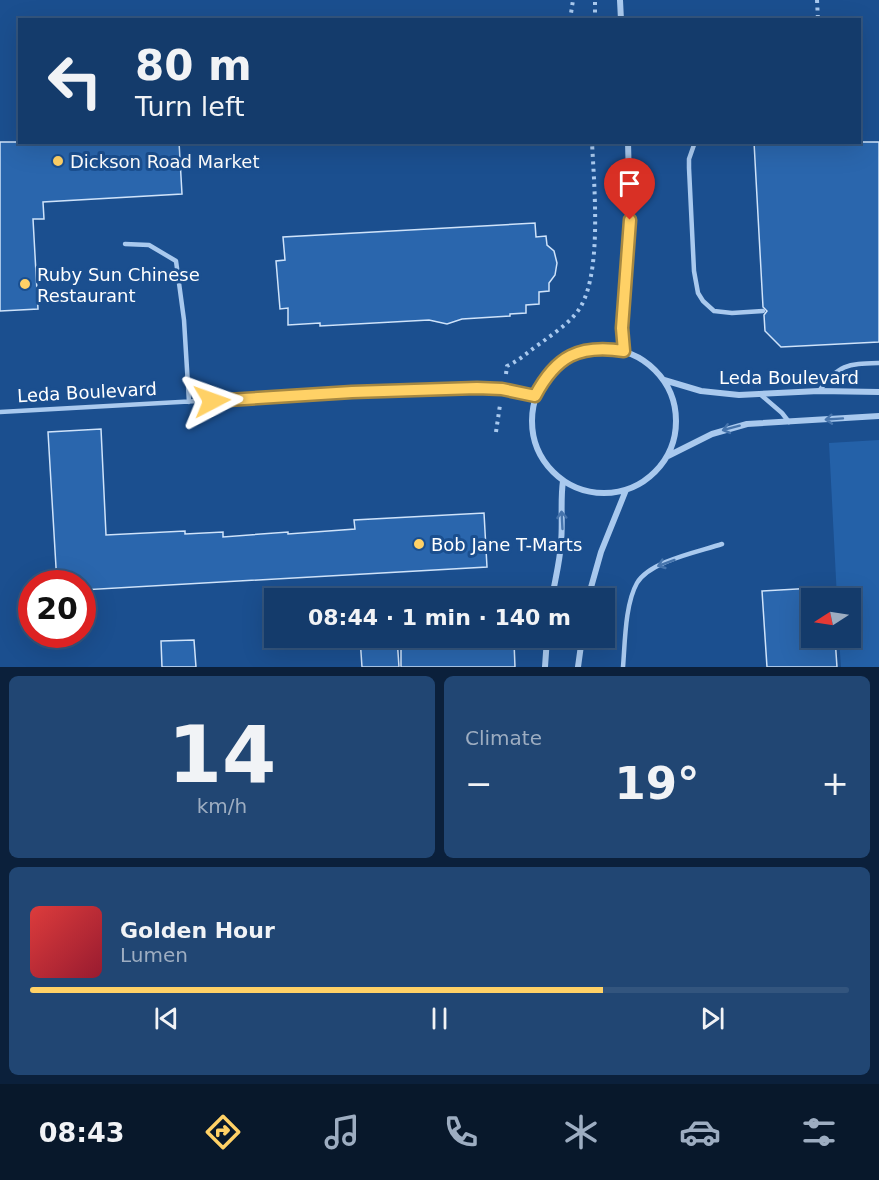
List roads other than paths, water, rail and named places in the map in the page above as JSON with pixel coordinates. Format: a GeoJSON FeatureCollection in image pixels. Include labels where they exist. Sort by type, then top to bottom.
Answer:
{"type":"FeatureCollection","features":[{"type":"Feature","properties":{"kind":"street"},"geometry":{"type":"LineString","coordinates":[[620,0],[621,18]]}},
{"type":"Feature","properties":{"kind":"street"},"geometry":{"type":"LineString","coordinates":[[624,351],[622,328],[630,220],[628,144]]}},
{"type":"Feature","properties":{"kind":"street"},"geometry":{"type":"LineString","coordinates":[[602,348],[624,351],[646,362],[664,380],[673,398],[676,418],[674,438],[667,456],[656,471],[643,482],[626,490],[605,494],[583,491],[563,481],[546,465],[534,444],[531,420],[535,396],[545,377],[561,362],[580,351],[602,348]]}},
{"type":"Feature","properties":{"kind":"street","name":"Leda Boulevard"},"geometry":{"type":"LineString","coordinates":[[664,380],[702,390],[739,395],[819,391],[879,392]]}},
{"type":"Feature","properties":{"kind":"street"},"geometry":{"type":"LineString","coordinates":[[667,456],[712,434],[747,424],[879,416]]}},
{"type":"Feature","properties":{"kind":"street"},"geometry":{"type":"LineString","coordinates":[[554,588],[561,546],[560,502],[563,481]]}},
{"type":"Feature","properties":{"kind":"street"},"geometry":{"type":"LineString","coordinates":[[591,588],[601,552],[626,490]]}},
{"type":"Feature","properties":{"kind":"street"},"geometry":{"type":"LineString","coordinates":[[545,667],[546,648]]}},
{"type":"Feature","properties":{"kind":"street"},"geometry":{"type":"LineString","coordinates":[[578,667],[581,648]]}},
{"type":"Feature","properties":{"kind":"lane"},"geometry":{"type":"LineString","coordinates":[[694,144],[689,168],[694,271],[698,293],[703,302],[714,311],[732,313],[763,311]]}},
{"type":"Feature","properties":{"kind":"lane"},"geometry":{"type":"LineString","coordinates":[[125,244],[149,245],[176,261],[184,320],[189,402]]}},
{"type":"Feature","properties":{"kind":"lane"},"geometry":{"type":"LineString","coordinates":[[819,391],[830,375],[842,367],[879,363]]}},
{"type":"Feature","properties":{"kind":"lane","name":"Leda Boulevard"},"geometry":{"type":"LineString","coordinates":[[0,412],[387,390],[502,389],[535,396]]}},
{"type":"Feature","properties":{"kind":"lane"},"geometry":{"type":"LineString","coordinates":[[761,395],[789,422]]}},
{"type":"Feature","properties":{"kind":"lane"},"geometry":{"type":"LineString","coordinates":[[623,667],[632,595],[638,582],[656,567],[722,544]]}},
{"type":"Feature","properties":{"kind":"place","name":"Dickson Road Market"},"geometry":{"type":"Point","coordinates":[58,161]}},
{"type":"Feature","properties":{"kind":"place","name":"Ruby Sun Chinese Restaurant"},"geometry":{"type":"Point","coordinates":[25,284]}},
{"type":"Feature","properties":{"kind":"place","name":"Bob Jane T-Marts"},"geometry":{"type":"Point","coordinates":[419,544]}}]}
